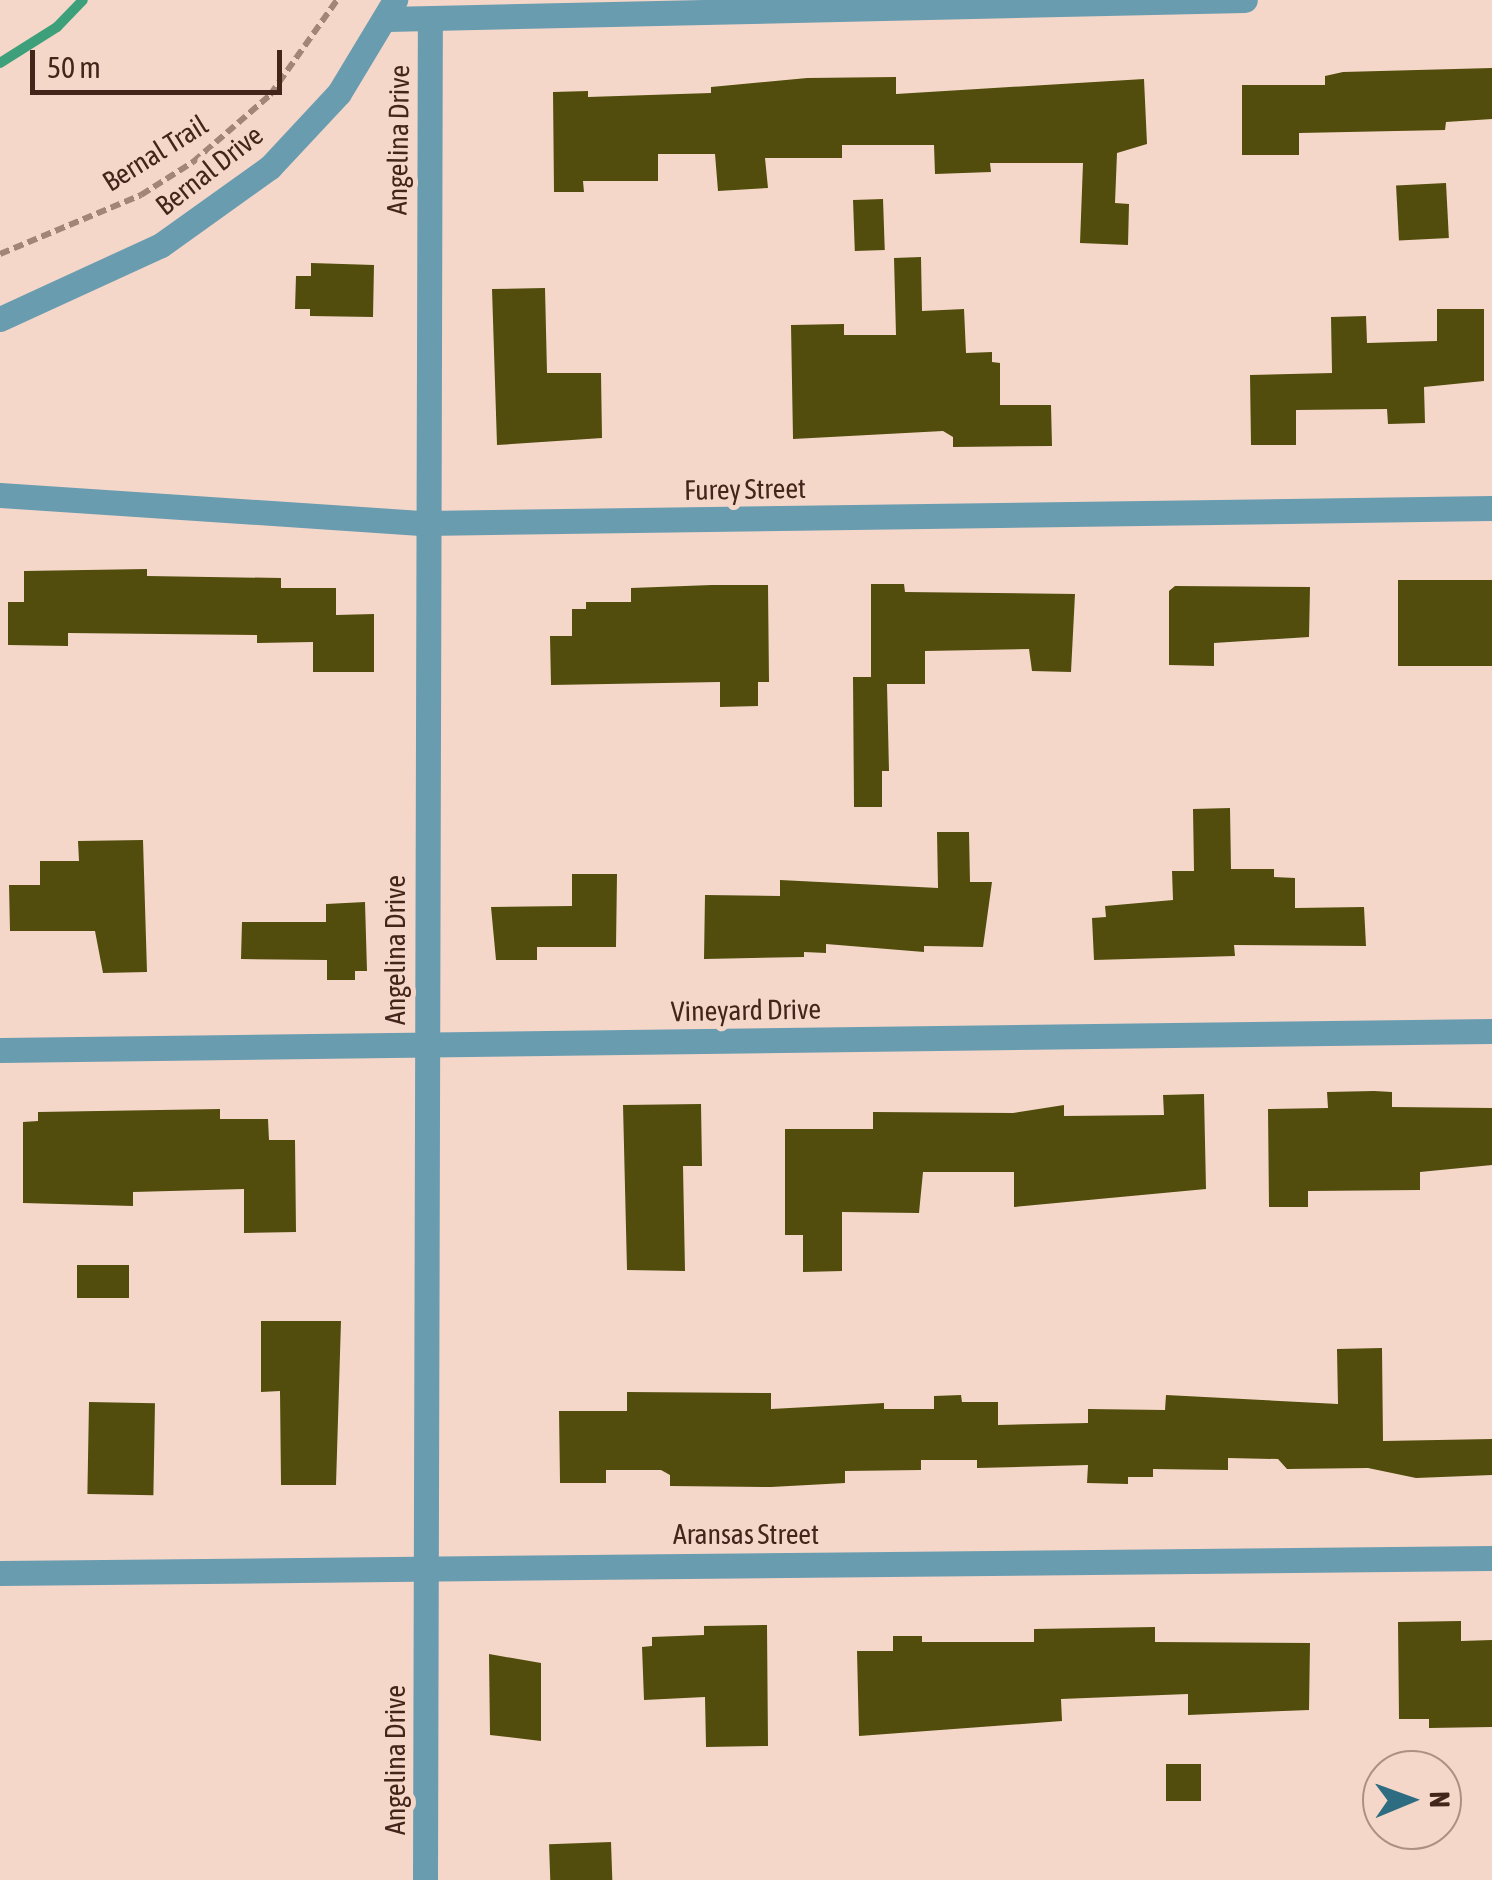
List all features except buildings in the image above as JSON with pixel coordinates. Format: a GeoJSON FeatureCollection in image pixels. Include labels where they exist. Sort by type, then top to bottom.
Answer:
{"type":"FeatureCollection","features":[{"type":"Feature","properties":{"kind":"street"},"geometry":{"type":"LineString","coordinates":[[391,10],[430,20],[1245,0]]}},
{"type":"Feature","properties":{"kind":"street","name":"Bernal Drive"},"geometry":{"type":"LineString","coordinates":[[0,319],[161,245],[270,167],[340,93],[391,10]]}},
{"type":"Feature","properties":{"kind":"street","name":"Angelina Drive"},"geometry":{"type":"LineString","coordinates":[[425,1880],[424,524],[430,20]]}},
{"type":"Feature","properties":{"kind":"street","name":"Furey Street"},"geometry":{"type":"LineString","coordinates":[[0,496],[424,524],[1492,508]]}},
{"type":"Feature","properties":{"kind":"street","name":"Vineyard Drive"},"geometry":{"type":"LineString","coordinates":[[0,1050],[1492,1031]]}},
{"type":"Feature","properties":{"kind":"street","name":"Aransas Street"},"geometry":{"type":"LineString","coordinates":[[0,1573],[1492,1558]]}},
{"type":"Feature","properties":{"kind":"path","name":"Bernal Trail"},"geometry":{"type":"LineString","coordinates":[[0,254],[142,195],[193,162],[270,94],[336,0]]}},
{"type":"Feature","properties":{"kind":"waterway"},"geometry":{"type":"LineString","coordinates":[[0,63],[57,27],[83,0]]}}]}
